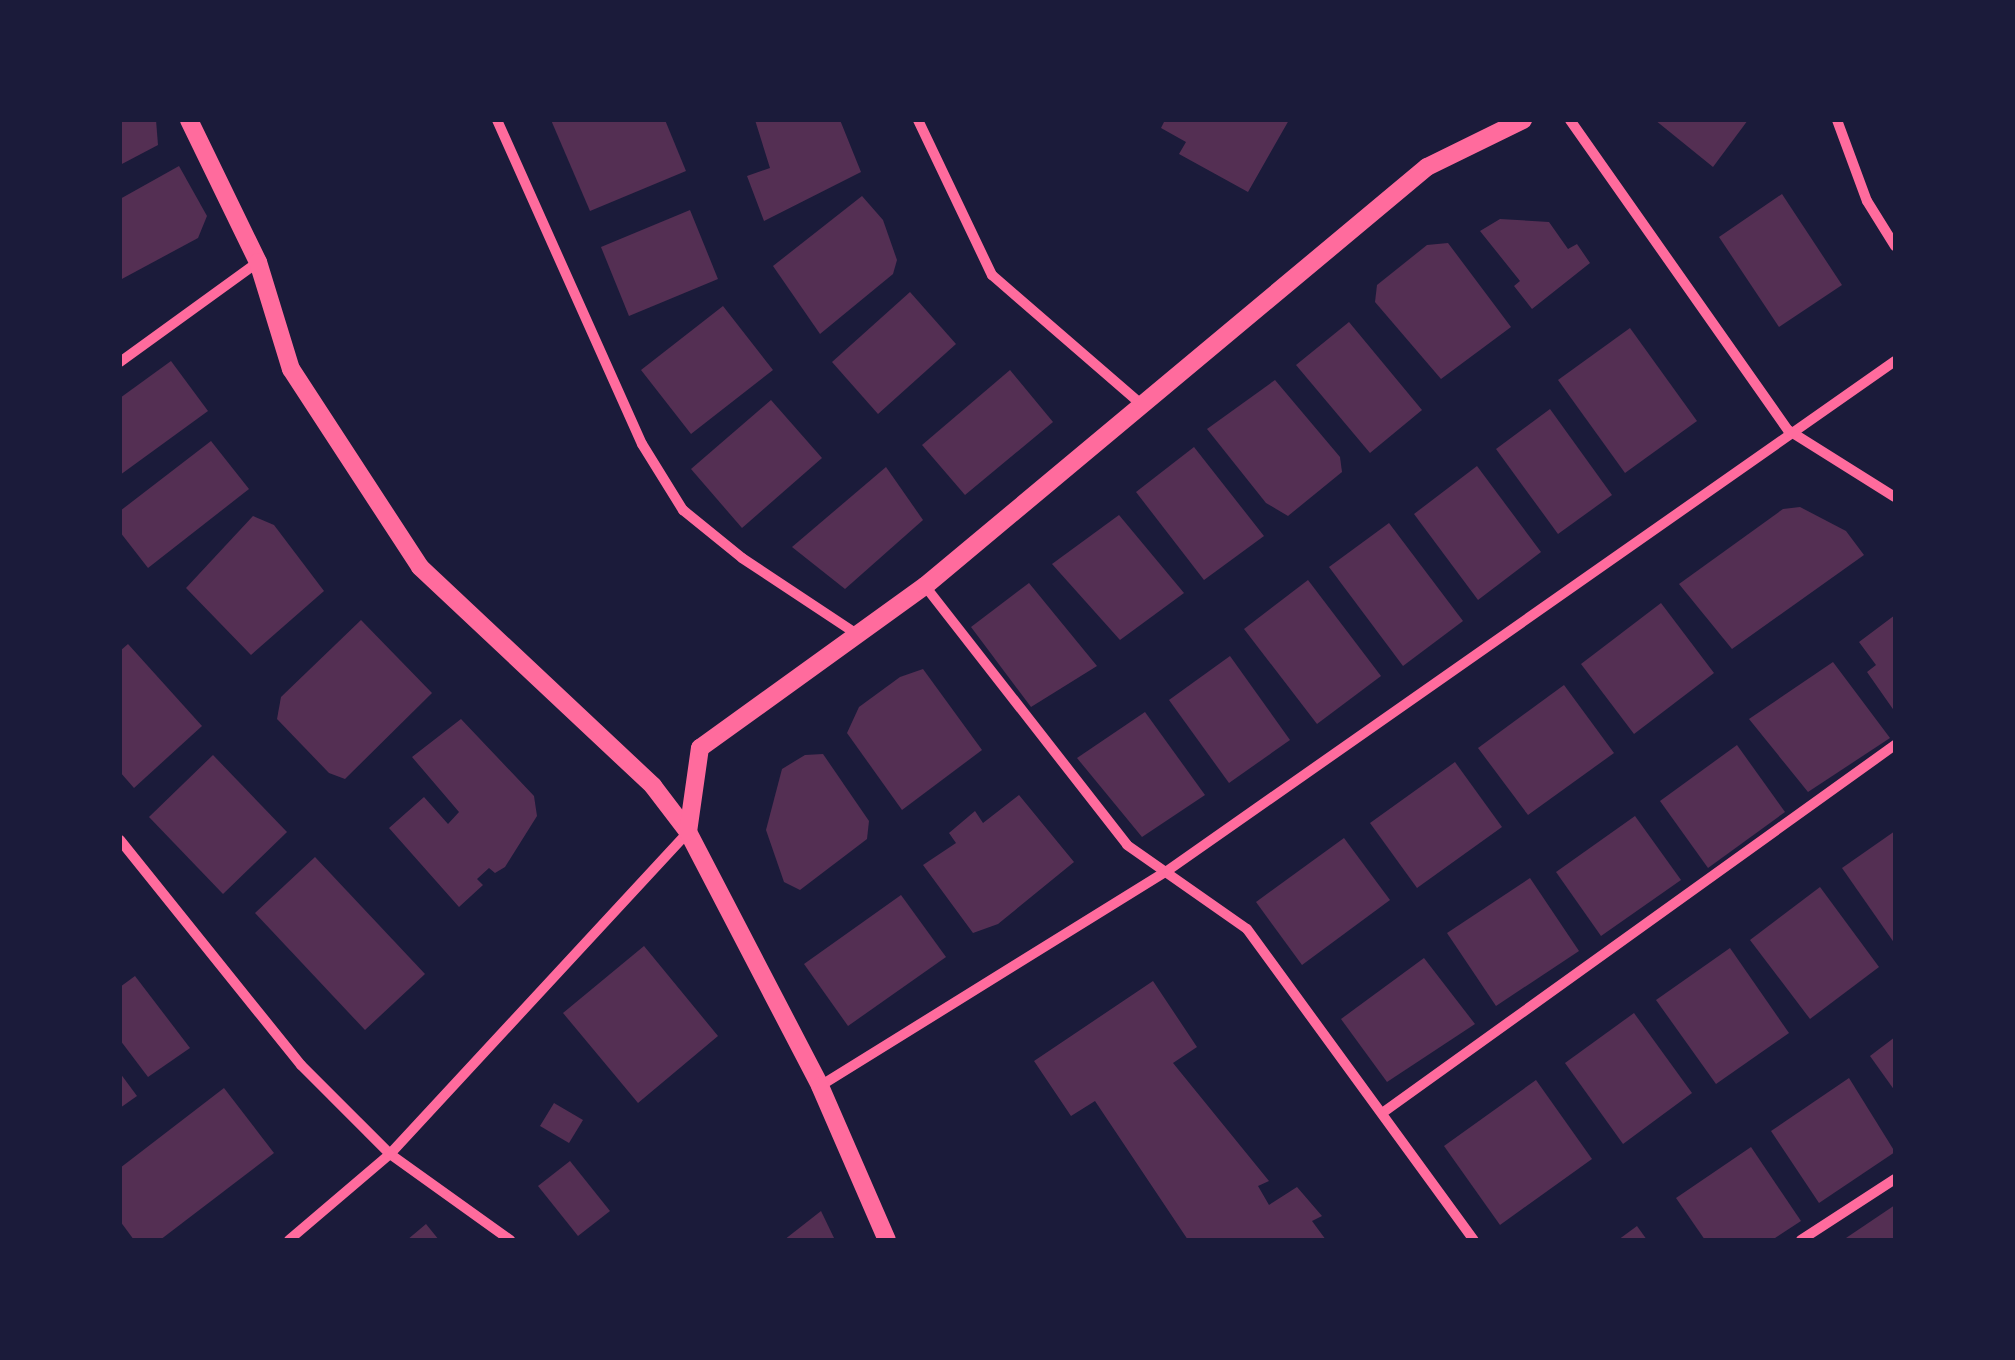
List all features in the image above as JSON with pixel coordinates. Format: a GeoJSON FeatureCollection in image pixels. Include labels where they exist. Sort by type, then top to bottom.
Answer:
{"type":"FeatureCollection","features":[{"type":"Feature","properties":{"kind":"street"},"geometry":{"type":"LineString","coordinates":[[189,120],[258,262],[291,369],[420,568],[653,786],[688,832],[820,1086],[887,1240]]}},
{"type":"Feature","properties":{"kind":"street"},"geometry":{"type":"LineString","coordinates":[[498,120],[642,444],[682,510],[742,558],[861,636]]}},
{"type":"Feature","properties":{"kind":"street"},"geometry":{"type":"LineString","coordinates":[[918,120],[992,275],[1142,405]]}},
{"type":"Feature","properties":{"kind":"street"},"geometry":{"type":"LineString","coordinates":[[289,1240],[390,1154],[688,832],[700,748],[861,636],[925,586],[1427,167],[1523,120]]}},
{"type":"Feature","properties":{"kind":"street"},"geometry":{"type":"LineString","coordinates":[[1570,120],[1788,430],[1895,497]]}},
{"type":"Feature","properties":{"kind":"street"},"geometry":{"type":"LineString","coordinates":[[1838,120],[1866,201],[1895,246]]}},
{"type":"Feature","properties":{"kind":"street"},"geometry":{"type":"LineString","coordinates":[[120,362],[258,262]]}},
{"type":"Feature","properties":{"kind":"street"},"geometry":{"type":"LineString","coordinates":[[820,1086],[1167,871],[1788,430],[1895,361]]}},
{"type":"Feature","properties":{"kind":"street"},"geometry":{"type":"LineString","coordinates":[[925,586],[1127,845],[1246,928],[1385,1111],[1474,1240]]}},
{"type":"Feature","properties":{"kind":"street"},"geometry":{"type":"LineString","coordinates":[[1385,1111],[1895,745]]}},
{"type":"Feature","properties":{"kind":"street"},"geometry":{"type":"LineString","coordinates":[[120,840],[301,1065],[390,1154],[510,1240]]}},
{"type":"Feature","properties":{"kind":"street"},"geometry":{"type":"LineString","coordinates":[[1802,1240],[1895,1179]]}},
{"type":"Feature","properties":{"kind":"building"},"geometry":{"type":"Polygon","coordinates":[[[120,120],[156,120],[158,145],[120,165],[120,120]]]}},
{"type":"Feature","properties":{"kind":"building"},"geometry":{"type":"Polygon","coordinates":[[[551,120],[665,120],[686,171],[590,211],[551,120]]]}},
{"type":"Feature","properties":{"kind":"building"},"geometry":{"type":"Polygon","coordinates":[[[755,120],[840,120],[861,172],[764,221],[747,176],[770,168],[755,120]]]}},
{"type":"Feature","properties":{"kind":"building"},"geometry":{"type":"Polygon","coordinates":[[[1165,120],[1289,120],[1248,192],[1179,154],[1186,142],[1161,128],[1165,120]]]}},
{"type":"Feature","properties":{"kind":"building"},"geometry":{"type":"Polygon","coordinates":[[[1655,120],[1748,120],[1713,167],[1655,120]]]}},
{"type":"Feature","properties":{"kind":"building"},"geometry":{"type":"Polygon","coordinates":[[[179,166],[207,216],[198,238],[120,280],[120,199],[179,166]]]}},
{"type":"Feature","properties":{"kind":"building"},"geometry":{"type":"Polygon","coordinates":[[[1782,194],[1842,285],[1779,327],[1719,237],[1782,194]]]}},
{"type":"Feature","properties":{"kind":"building"},"geometry":{"type":"Polygon","coordinates":[[[862,196],[883,220],[897,260],[893,274],[820,334],[773,266],[862,196]]]}},
{"type":"Feature","properties":{"kind":"building"},"geometry":{"type":"Polygon","coordinates":[[[690,210],[718,279],[629,316],[601,247],[690,210]]]}},
{"type":"Feature","properties":{"kind":"building"},"geometry":{"type":"Polygon","coordinates":[[[1500,219],[1549,222],[1568,249],[1577,244],[1590,263],[1532,309],[1514,286],[1520,281],[1480,231],[1500,219]]]}},
{"type":"Feature","properties":{"kind":"building"},"geometry":{"type":"Polygon","coordinates":[[[1448,243],[1511,327],[1441,379],[1375,302],[1377,285],[1427,245],[1448,243]]]}},
{"type":"Feature","properties":{"kind":"building"},"geometry":{"type":"Polygon","coordinates":[[[910,292],[956,344],[878,414],[832,362],[910,292]]]}},
{"type":"Feature","properties":{"kind":"building"},"geometry":{"type":"Polygon","coordinates":[[[723,306],[773,370],[691,434],[641,370],[723,306]]]}},
{"type":"Feature","properties":{"kind":"building"},"geometry":{"type":"Polygon","coordinates":[[[1349,322],[1422,410],[1370,453],[1296,365],[1349,322]]]}},
{"type":"Feature","properties":{"kind":"building"},"geometry":{"type":"Polygon","coordinates":[[[1630,328],[1697,421],[1625,473],[1558,380],[1630,328]]]}},
{"type":"Feature","properties":{"kind":"building"},"geometry":{"type":"Polygon","coordinates":[[[171,361],[208,411],[120,475],[120,398],[171,361]]]}},
{"type":"Feature","properties":{"kind":"building"},"geometry":{"type":"Polygon","coordinates":[[[1010,370],[1053,422],[965,495],[922,445],[1010,370]]]}},
{"type":"Feature","properties":{"kind":"building"},"geometry":{"type":"Polygon","coordinates":[[[1275,380],[1340,457],[1342,472],[1288,516],[1266,503],[1207,429],[1275,380]]]}},
{"type":"Feature","properties":{"kind":"building"},"geometry":{"type":"Polygon","coordinates":[[[771,400],[822,458],[742,528],[691,469],[771,400]]]}},
{"type":"Feature","properties":{"kind":"building"},"geometry":{"type":"Polygon","coordinates":[[[1550,409],[1612,495],[1558,534],[1496,449],[1550,409]]]}},
{"type":"Feature","properties":{"kind":"building"},"geometry":{"type":"Polygon","coordinates":[[[211,441],[249,489],[148,568],[120,532],[120,511],[211,441]]]}},
{"type":"Feature","properties":{"kind":"building"},"geometry":{"type":"Polygon","coordinates":[[[1194,447],[1264,536],[1204,580],[1136,492],[1194,447]]]}},
{"type":"Feature","properties":{"kind":"building"},"geometry":{"type":"Polygon","coordinates":[[[1477,466],[1541,552],[1478,600],[1414,514],[1477,466]]]}},
{"type":"Feature","properties":{"kind":"building"},"geometry":{"type":"Polygon","coordinates":[[[886,467],[923,520],[845,589],[792,547],[886,467]]]}},
{"type":"Feature","properties":{"kind":"building"},"geometry":{"type":"Polygon","coordinates":[[[1800,507],[1846,531],[1864,555],[1732,649],[1679,584],[1783,509],[1800,507]]]}},
{"type":"Feature","properties":{"kind":"building"},"geometry":{"type":"Polygon","coordinates":[[[1119,515],[1184,593],[1120,640],[1052,564],[1119,515]]]}},
{"type":"Feature","properties":{"kind":"building"},"geometry":{"type":"Polygon","coordinates":[[[253,516],[274,525],[324,591],[251,655],[186,588],[253,516]]]}},
{"type":"Feature","properties":{"kind":"building"},"geometry":{"type":"Polygon","coordinates":[[[1389,523],[1463,621],[1403,666],[1329,567],[1389,523]]]}},
{"type":"Feature","properties":{"kind":"building"},"geometry":{"type":"Polygon","coordinates":[[[1308,580],[1381,676],[1317,724],[1244,629],[1308,580]]]}},
{"type":"Feature","properties":{"kind":"building"},"geometry":{"type":"Polygon","coordinates":[[[1029,583],[1097,666],[1031,707],[971,627],[1029,583]]]}},
{"type":"Feature","properties":{"kind":"building"},"geometry":{"type":"Polygon","coordinates":[[[1661,603],[1714,673],[1634,734],[1581,664],[1661,603]]]}},
{"type":"Feature","properties":{"kind":"building"},"geometry":{"type":"Polygon","coordinates":[[[1895,615],[1895,712],[1867,672],[1876,665],[1859,642],[1895,615]]]}},
{"type":"Feature","properties":{"kind":"building"},"geometry":{"type":"Polygon","coordinates":[[[361,620],[432,693],[345,779],[329,773],[277,719],[281,697],[361,620]]]}},
{"type":"Feature","properties":{"kind":"building"},"geometry":{"type":"Polygon","coordinates":[[[128,644],[202,726],[134,788],[120,772],[120,651],[128,644]]]}},
{"type":"Feature","properties":{"kind":"building"},"geometry":{"type":"Polygon","coordinates":[[[1230,656],[1290,740],[1229,783],[1169,700],[1230,656]]]}},
{"type":"Feature","properties":{"kind":"building"},"geometry":{"type":"Polygon","coordinates":[[[1833,662],[1890,738],[1808,792],[1749,719],[1833,662]]]}},
{"type":"Feature","properties":{"kind":"building"},"geometry":{"type":"Polygon","coordinates":[[[923,669],[982,750],[902,810],[847,733],[859,707],[900,677],[923,669]]]}},
{"type":"Feature","properties":{"kind":"building"},"geometry":{"type":"Polygon","coordinates":[[[1564,685],[1614,753],[1528,815],[1478,748],[1564,685]]]}},
{"type":"Feature","properties":{"kind":"building"},"geometry":{"type":"Polygon","coordinates":[[[1145,712],[1205,795],[1142,837],[1077,758],[1145,712]]]}},
{"type":"Feature","properties":{"kind":"building"},"geometry":{"type":"Polygon","coordinates":[[[461,719],[534,796],[537,816],[505,867],[495,873],[489,868],[477,879],[483,885],[459,907],[389,828],[424,797],[448,824],[459,812],[412,757],[461,719]]]}},
{"type":"Feature","properties":{"kind":"building"},"geometry":{"type":"Polygon","coordinates":[[[1737,745],[1785,812],[1708,868],[1660,801],[1737,745]]]}},
{"type":"Feature","properties":{"kind":"building"},"geometry":{"type":"Polygon","coordinates":[[[823,754],[869,821],[867,839],[800,890],[784,882],[766,830],[782,769],[805,755],[823,754]]]}},
{"type":"Feature","properties":{"kind":"building"},"geometry":{"type":"Polygon","coordinates":[[[213,755],[287,832],[223,894],[149,817],[213,755]]]}},
{"type":"Feature","properties":{"kind":"building"},"geometry":{"type":"Polygon","coordinates":[[[1455,762],[1502,827],[1417,888],[1370,823],[1455,762]]]}},
{"type":"Feature","properties":{"kind":"building"},"geometry":{"type":"Polygon","coordinates":[[[1019,795],[1074,862],[998,924],[973,933],[923,865],[956,843],[949,833],[975,811],[983,823],[1019,795]]]}},
{"type":"Feature","properties":{"kind":"building"},"geometry":{"type":"Polygon","coordinates":[[[1635,816],[1681,880],[1601,936],[1556,872],[1635,816]]]}},
{"type":"Feature","properties":{"kind":"building"},"geometry":{"type":"Polygon","coordinates":[[[1895,831],[1895,944],[1842,868],[1895,831]]]}},
{"type":"Feature","properties":{"kind":"building"},"geometry":{"type":"Polygon","coordinates":[[[1344,838],[1390,900],[1302,965],[1256,902],[1344,838]]]}},
{"type":"Feature","properties":{"kind":"building"},"geometry":{"type":"Polygon","coordinates":[[[315,857],[425,974],[365,1030],[255,913],[315,857]]]}},
{"type":"Feature","properties":{"kind":"building"},"geometry":{"type":"Polygon","coordinates":[[[1530,878],[1579,951],[1496,1006],[1447,933],[1530,878]]]}},
{"type":"Feature","properties":{"kind":"building"},"geometry":{"type":"Polygon","coordinates":[[[1820,887],[1879,967],[1810,1019],[1750,940],[1820,887]]]}},
{"type":"Feature","properties":{"kind":"building"},"geometry":{"type":"Polygon","coordinates":[[[901,895],[946,957],[848,1026],[804,964],[901,895]]]}},
{"type":"Feature","properties":{"kind":"building"},"geometry":{"type":"Polygon","coordinates":[[[644,946],[718,1036],[638,1103],[563,1013],[644,946]]]}},
{"type":"Feature","properties":{"kind":"building"},"geometry":{"type":"Polygon","coordinates":[[[1730,948],[1789,1033],[1716,1084],[1656,1000],[1730,948]]]}},
{"type":"Feature","properties":{"kind":"building"},"geometry":{"type":"Polygon","coordinates":[[[1424,958],[1475,1024],[1387,1082],[1341,1019],[1424,958]]]}},
{"type":"Feature","properties":{"kind":"building"},"geometry":{"type":"Polygon","coordinates":[[[135,976],[190,1048],[148,1077],[120,1040],[120,987],[135,976]]]}},
{"type":"Feature","properties":{"kind":"building"},"geometry":{"type":"Polygon","coordinates":[[[1153,981],[1197,1047],[1173,1063],[1269,1181],[1258,1186],[1269,1205],[1297,1187],[1322,1216],[1312,1221],[1326,1240],[1188,1240],[1095,1101],[1071,1116],[1034,1061],[1153,981]]]}},
{"type":"Feature","properties":{"kind":"building"},"geometry":{"type":"Polygon","coordinates":[[[1634,1013],[1692,1093],[1623,1144],[1565,1063],[1634,1013]]]}},
{"type":"Feature","properties":{"kind":"building"},"geometry":{"type":"Polygon","coordinates":[[[1895,1037],[1895,1091],[1870,1056],[1895,1037]]]}},
{"type":"Feature","properties":{"kind":"building"},"geometry":{"type":"Polygon","coordinates":[[[120,1073],[137,1096],[120,1108],[120,1073]]]}},
{"type":"Feature","properties":{"kind":"building"},"geometry":{"type":"Polygon","coordinates":[[[1849,1078],[1895,1152],[1819,1203],[1771,1131],[1849,1078]]]}},
{"type":"Feature","properties":{"kind":"building"},"geometry":{"type":"Polygon","coordinates":[[[1536,1080],[1592,1159],[1500,1225],[1444,1146],[1536,1080]]]}},
{"type":"Feature","properties":{"kind":"building"},"geometry":{"type":"Polygon","coordinates":[[[224,1088],[274,1153],[160,1240],[134,1240],[120,1221],[120,1168],[224,1088]]]}},
{"type":"Feature","properties":{"kind":"building"},"geometry":{"type":"Polygon","coordinates":[[[554,1103],[583,1120],[569,1143],[540,1126],[554,1103]]]}},
{"type":"Feature","properties":{"kind":"building"},"geometry":{"type":"Polygon","coordinates":[[[1751,1147],[1801,1221],[1772,1240],[1705,1240],[1676,1198],[1751,1147]]]}},
{"type":"Feature","properties":{"kind":"building"},"geometry":{"type":"Polygon","coordinates":[[[570,1161],[610,1211],[578,1236],[538,1186],[570,1161]]]}},
{"type":"Feature","properties":{"kind":"building"},"geometry":{"type":"Polygon","coordinates":[[[1895,1205],[1895,1240],[1843,1240],[1895,1205]]]}},
{"type":"Feature","properties":{"kind":"building"},"geometry":{"type":"Polygon","coordinates":[[[821,1211],[835,1240],[784,1240],[821,1211]]]}},
{"type":"Feature","properties":{"kind":"building"},"geometry":{"type":"Polygon","coordinates":[[[426,1224],[439,1240],[407,1240],[426,1224]]]}},
{"type":"Feature","properties":{"kind":"building"},"geometry":{"type":"Polygon","coordinates":[[[1637,1226],[1647,1240],[1618,1240],[1637,1226]]]}}]}
